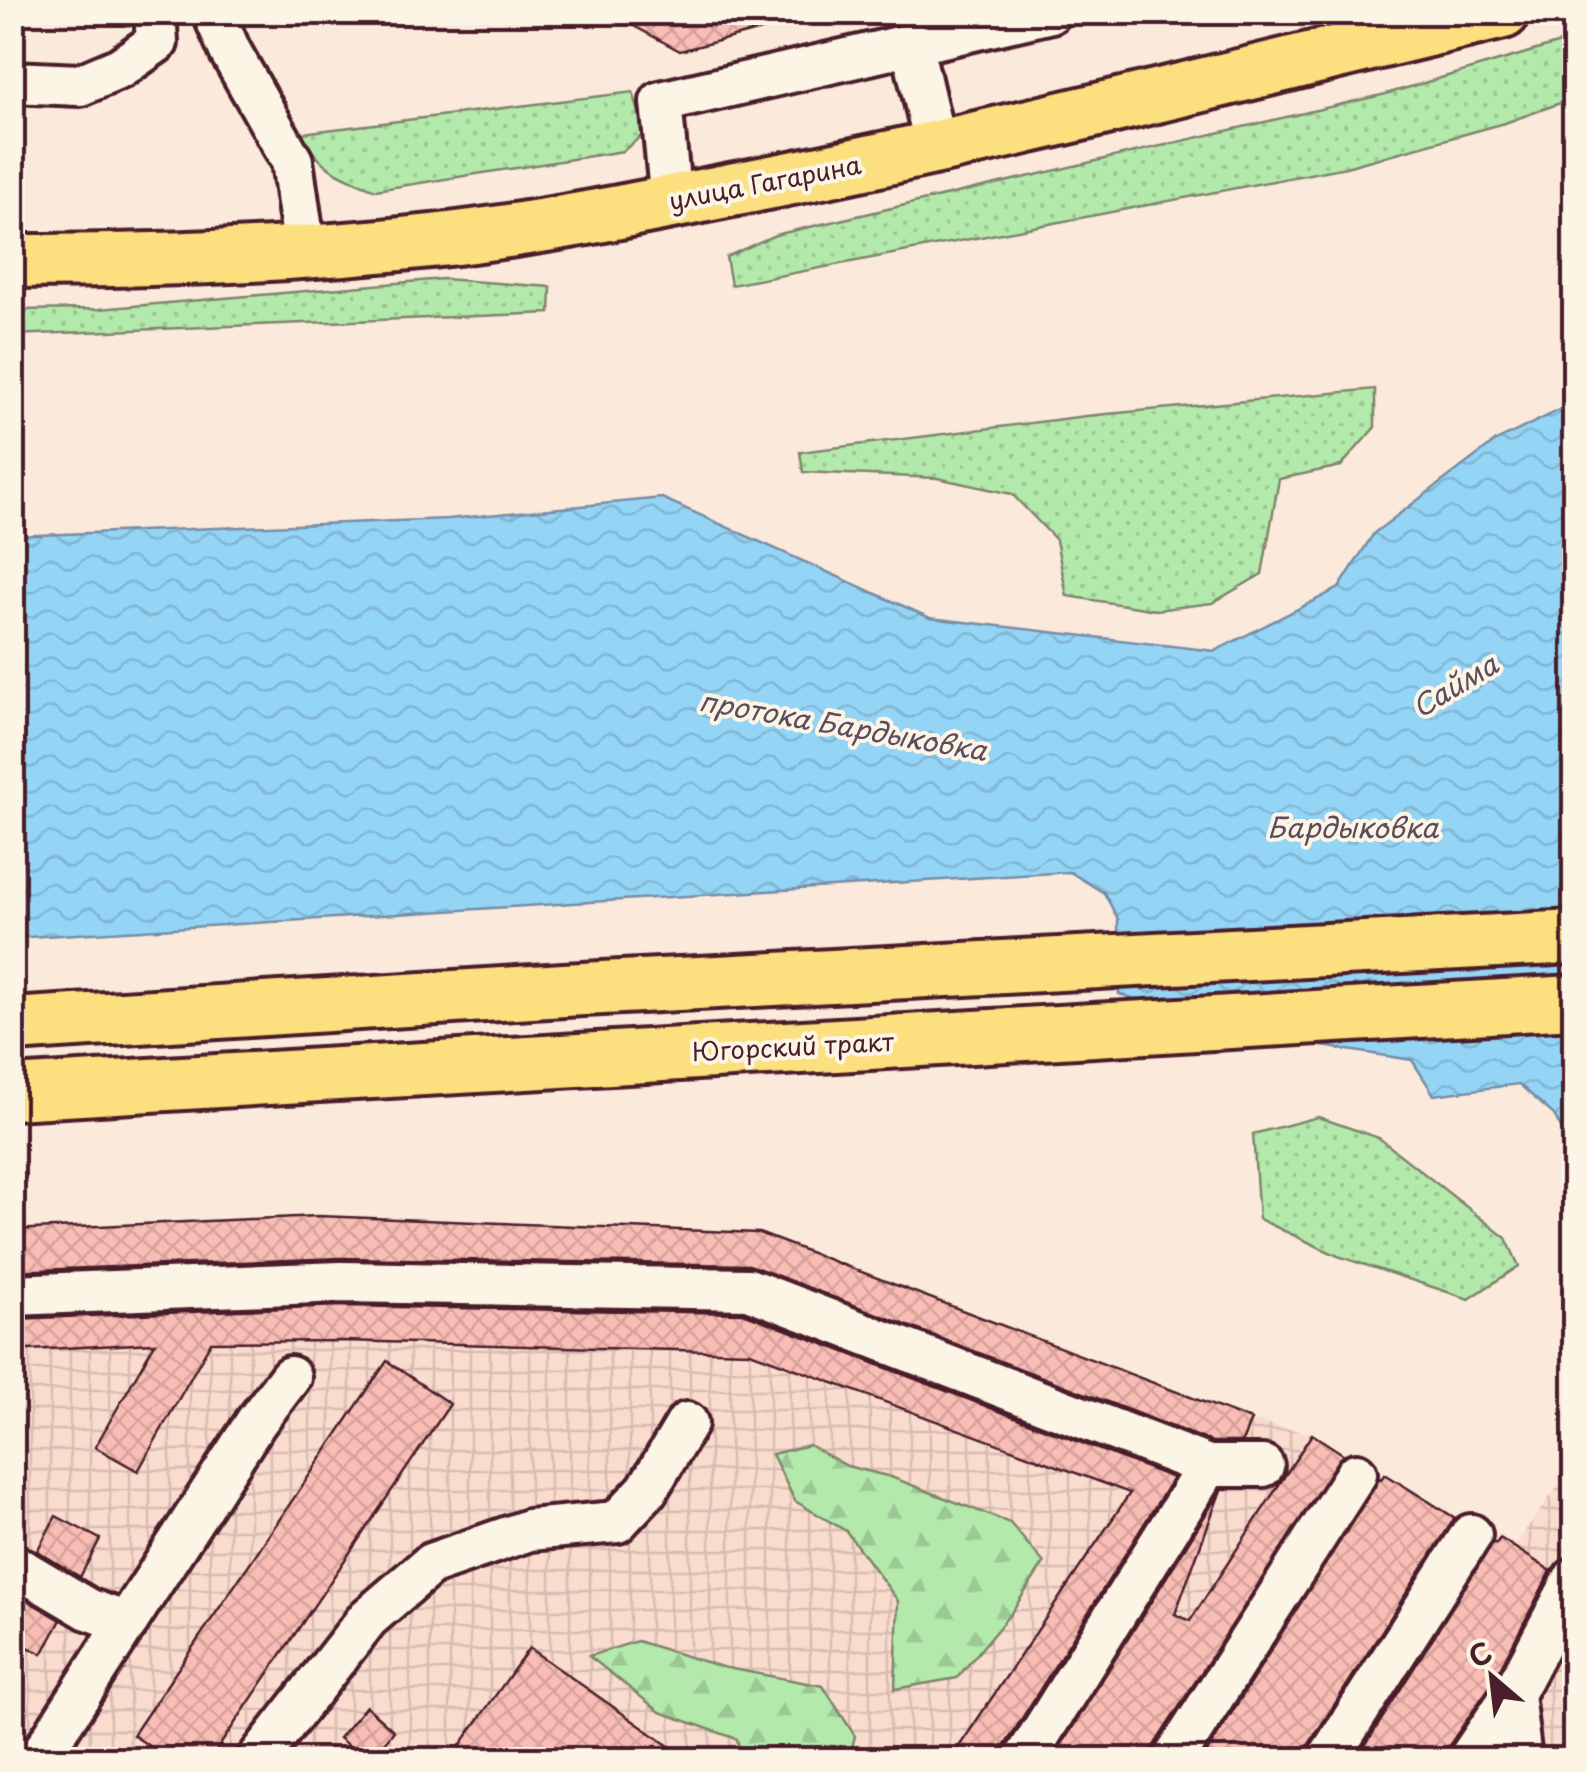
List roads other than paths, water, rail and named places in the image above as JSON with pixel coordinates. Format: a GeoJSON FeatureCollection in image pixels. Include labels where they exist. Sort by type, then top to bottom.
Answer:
{"type":"FeatureCollection","features":[{"type":"Feature","properties":{"kind":"main road","name":"улица Гагарина"},"geometry":{"type":"LineString","coordinates":[[12,261],[153,262],[432,241],[671,202],[936,148],[1504,12]]}},
{"type":"Feature","properties":{"kind":"main road"},"geometry":{"type":"LineString","coordinates":[[12,1026],[969,968],[1574,937]]}},
{"type":"Feature","properties":{"kind":"main road","name":"Югорский тракт"},"geometry":{"type":"LineString","coordinates":[[12,1093],[1574,1002]]}},
{"type":"Feature","properties":{"kind":"lane"},"geometry":{"type":"LineString","coordinates":[[12,82],[80,85],[120,68],[157,42],[155,12]]}},
{"type":"Feature","properties":{"kind":"lane"},"geometry":{"type":"LineString","coordinates":[[213,12],[233,32],[292,161],[305,251]]}},
{"type":"Feature","properties":{"kind":"lane"},"geometry":{"type":"LineString","coordinates":[[671,202],[662,102],[1052,12]]}},
{"type":"Feature","properties":{"kind":"lane"},"geometry":{"type":"LineString","coordinates":[[912,46],[936,148]]}},
{"type":"Feature","properties":{"kind":"lane"},"geometry":{"type":"LineString","coordinates":[[12,1295],[341,1282],[748,1290],[1208,1466],[1263,1466]]}},
{"type":"Feature","properties":{"kind":"lane"},"geometry":{"type":"LineString","coordinates":[[44,1758],[256,1422],[290,1378]]}},
{"type":"Feature","properties":{"kind":"lane"},"geometry":{"type":"LineString","coordinates":[[257,1760],[368,1618],[431,1564],[530,1530],[617,1522],[647,1490],[687,1422]]}},
{"type":"Feature","properties":{"kind":"lane"},"geometry":{"type":"LineString","coordinates":[[1024,1760],[1208,1466]]}},
{"type":"Feature","properties":{"kind":"lane"},"geometry":{"type":"LineString","coordinates":[[1173,1760],[1356,1474]]}},
{"type":"Feature","properties":{"kind":"lane"},"geometry":{"type":"LineString","coordinates":[[1327,1760],[1471,1534]]}},
{"type":"Feature","properties":{"kind":"lane"},"geometry":{"type":"LineString","coordinates":[[12,1564],[88,1610],[127,1624]]}},
{"type":"Feature","properties":{"kind":"lane"},"geometry":{"type":"LineString","coordinates":[[1468,1760],[1513,1694],[1574,1580]]}},
{"type":"Feature","properties":{"kind":"lane"},"geometry":{"type":"LineString","coordinates":[[1513,1694],[1521,1760]]}},
{"type":"Feature","properties":{"kind":"water","name":"Бардыковка"},"geometry":{"type":"Polygon","coordinates":[[[1574,403],[1574,1153],[1554,1115],[1519,1084],[1434,1095],[1412,1060],[1264,1037],[1119,994],[1118,919],[1104,893],[1070,872],[13,938],[13,536],[448,519],[662,498],[930,618],[1215,651],[1339,588],[1374,533],[1496,441],[1574,403]]]}},
{"type":"Feature","properties":{"kind":"water label","name":"Сайма"},"geometry":{"type":"Point","coordinates":[1455,686]}},
{"type":"Feature","properties":{"kind":"water label","name":"протока Бардыковка"},"geometry":{"type":"Point","coordinates":[843,726]}}]}
